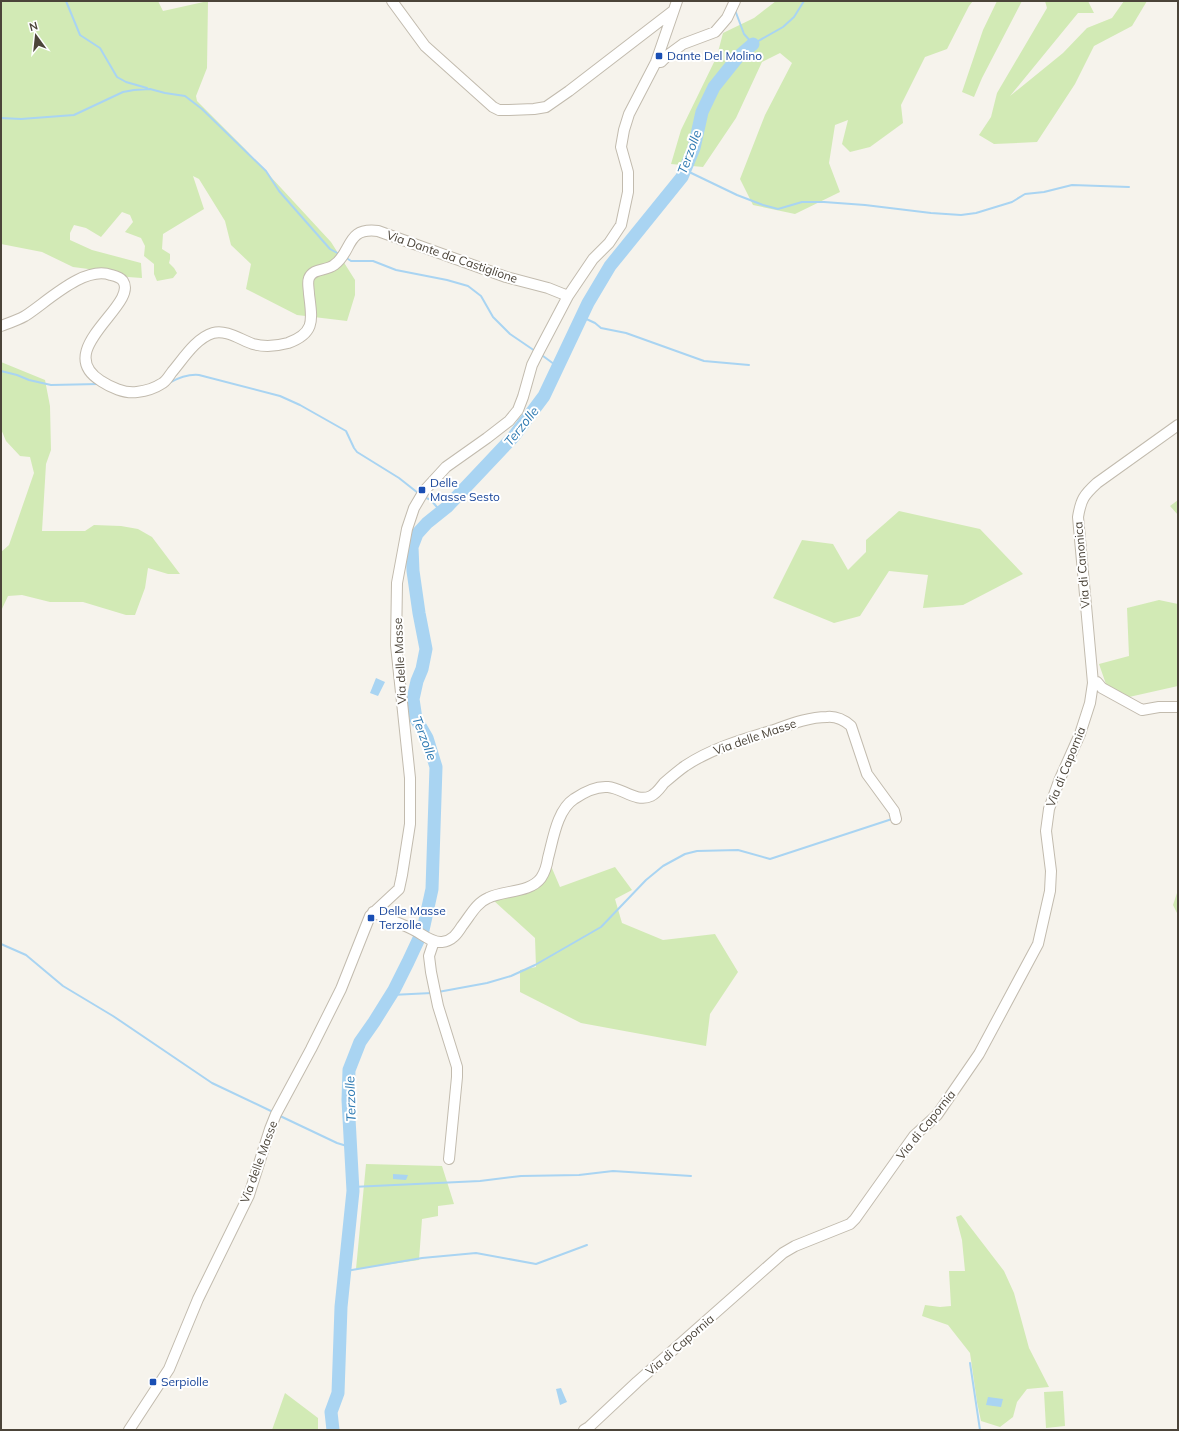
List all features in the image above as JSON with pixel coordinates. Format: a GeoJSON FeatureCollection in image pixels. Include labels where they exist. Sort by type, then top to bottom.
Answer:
{"type":"FeatureCollection","features":[{"type":"Feature","properties":{"kind":"street"},"geometry":{"type":"LineString","coordinates":[[392,1],[425,46],[493,107],[499,110],[534,109],[546,107],[569,91],[675,6]]}},
{"type":"Feature","properties":{"kind":"street"},"geometry":{"type":"LineString","coordinates":[[656,62],[661,62],[683,44],[715,32],[727,18],[735,1]]}},
{"type":"Feature","properties":{"kind":"street"},"geometry":{"type":"LineString","coordinates":[[568,296],[593,259],[609,243],[621,225],[628,192],[628,172],[621,147],[624,130],[629,114],[656,62],[675,6]]}},
{"type":"Feature","properties":{"kind":"street","name":"Via Dante da Castiglione"},"geometry":{"type":"LineString","coordinates":[[1,326],[24,317],[55,294],[84,276],[99,273],[118,277],[122,280],[125,288],[121,298],[90,342],[86,351],[85,361],[92,376],[104,384],[127,392],[136,392],[163,384],[194,346],[203,338],[213,333],[220,332],[253,344],[275,346],[289,342],[304,334],[310,328],[312,319],[308,281],[311,274],[336,263],[354,236],[368,230],[378,231],[506,277],[548,288],[568,296]]}},
{"type":"Feature","properties":{"kind":"street","name":"Via delle Masse"},"geometry":{"type":"LineString","coordinates":[[129,1430],[169,1369],[198,1299],[249,1195],[276,1114],[310,1052],[341,989],[373,912],[399,889],[410,824],[410,778],[396,645],[397,583],[407,529],[414,508],[424,491],[446,467],[509,421],[518,410],[532,365],[568,296]]}},
{"type":"Feature","properties":{"kind":"street","name":"Via di Canonica"},"geometry":{"type":"LineString","coordinates":[[1090,703],[1093,683],[1078,517],[1080,503],[1097,483],[1178,425]]}},
{"type":"Feature","properties":{"kind":"street"},"geometry":{"type":"LineString","coordinates":[[1093,683],[1097,682],[1102,688],[1142,710],[1159,707],[1178,707]]}},
{"type":"Feature","properties":{"kind":"street","name":"Via di Capornia"},"geometry":{"type":"LineString","coordinates":[[584,1430],[783,1253],[795,1246],[850,1224],[914,1136],[937,1115],[979,1054],[1038,944],[1050,891],[1051,871],[1046,831],[1049,809],[1059,781],[1080,734],[1090,703]]}},
{"type":"Feature","properties":{"kind":"street","name":"Via delle Masse"},"geometry":{"type":"LineString","coordinates":[[433,941],[442,942],[452,938],[479,904],[486,899],[503,893],[517,891],[541,879],[547,864],[559,819],[573,800],[578,796],[601,787],[610,787],[642,798],[650,796],[657,792],[672,776],[685,766],[711,752],[732,743],[810,718],[828,716],[845,720],[851,726],[867,774],[894,811],[896,818]]}},
{"type":"Feature","properties":{"kind":"street"},"geometry":{"type":"LineString","coordinates":[[373,912],[413,930],[433,941],[429,956],[432,979],[438,1006],[457,1067],[449,1159]]}},
{"type":"Feature","properties":{"kind":"green space"},"geometry":{"type":"Polygon","coordinates":[[[1,1],[158,1],[163,11],[208,1],[207,68],[196,96],[197,101],[245,149],[331,242],[355,280],[355,295],[347,321],[297,315],[246,289],[251,264],[231,245],[225,221],[199,179],[193,176],[204,209],[163,234],[162,249],[170,254],[169,263],[177,273],[173,278],[157,281],[154,274],[154,264],[144,256],[145,246],[141,238],[125,232],[133,222],[130,215],[122,212],[101,237],[86,228],[74,225],[70,233],[70,240],[92,250],[141,263],[142,278],[128,277],[104,271],[73,267],[42,252],[1,244],[1,1]]]}},
{"type":"Feature","properties":{"kind":"green space"},"geometry":{"type":"Polygon","coordinates":[[[776,1],[973,1],[947,49],[925,57],[901,105],[903,123],[870,147],[850,152],[842,144],[848,120],[835,125],[829,163],[840,192],[795,214],[753,205],[740,179],[765,115],[792,63],[780,53],[762,62],[736,118],[703,167],[671,164],[681,130],[717,56],[723,33],[754,18],[776,1]]]}},
{"type":"Feature","properties":{"kind":"green space"},"geometry":{"type":"Polygon","coordinates":[[[997,1],[1022,1],[982,78],[974,97],[962,92],[983,30],[997,1]]]}},
{"type":"Feature","properties":{"kind":"green space"},"geometry":{"type":"Polygon","coordinates":[[[1045,1],[1088,1],[1094,13],[1078,13],[1010,96],[1063,53],[1087,28],[1112,18],[1124,1],[1147,1],[1132,26],[1094,46],[1075,84],[1037,142],[994,144],[979,135],[991,117],[997,93],[1047,8],[1045,1]]]}},
{"type":"Feature","properties":{"kind":"green space"},"geometry":{"type":"Polygon","coordinates":[[[1,362],[45,380],[50,406],[51,450],[46,464],[42,531],[85,531],[94,525],[121,526],[138,529],[152,537],[180,574],[168,574],[148,568],[145,588],[135,615],[126,615],[83,602],[50,602],[22,595],[8,596],[1,611],[1,552],[9,545],[34,473],[30,457],[20,456],[6,441],[1,429],[1,362]]]}},
{"type":"Feature","properties":{"kind":"green space"},"geometry":{"type":"Polygon","coordinates":[[[1178,500],[1178,515],[1170,506],[1178,500]]]}},
{"type":"Feature","properties":{"kind":"green space"},"geometry":{"type":"Polygon","coordinates":[[[899,511],[980,529],[1023,574],[963,605],[923,608],[928,575],[889,571],[860,616],[834,623],[773,598],[802,540],[833,544],[848,570],[866,552],[866,540],[899,511]]]}},
{"type":"Feature","properties":{"kind":"green space"},"geometry":{"type":"Polygon","coordinates":[[[1159,600],[1178,604],[1178,686],[1129,697],[1107,687],[1099,664],[1129,656],[1127,608],[1159,600]]]}},
{"type":"Feature","properties":{"kind":"green space"},"geometry":{"type":"Polygon","coordinates":[[[551,866],[560,887],[615,867],[632,890],[615,899],[622,923],[663,940],[715,934],[738,972],[710,1014],[706,1046],[581,1023],[520,992],[520,970],[536,967],[535,938],[493,900],[539,888],[551,866]]]}},
{"type":"Feature","properties":{"kind":"green space"},"geometry":{"type":"Polygon","coordinates":[[[1178,890],[1178,915],[1173,905],[1178,890]]]}},
{"type":"Feature","properties":{"kind":"green space"},"geometry":{"type":"Polygon","coordinates":[[[366,1164],[442,1166],[454,1204],[438,1206],[438,1216],[422,1219],[419,1260],[356,1269],[366,1164]]]}},
{"type":"Feature","properties":{"kind":"green space"},"geometry":{"type":"Polygon","coordinates":[[[961,1215],[1004,1271],[1014,1293],[1029,1348],[1049,1387],[1027,1389],[1017,1402],[1013,1417],[1000,1427],[981,1421],[970,1353],[948,1325],[922,1316],[925,1305],[940,1307],[951,1306],[949,1271],[965,1271],[962,1240],[956,1217],[961,1215]]]}},
{"type":"Feature","properties":{"kind":"green space"},"geometry":{"type":"Polygon","coordinates":[[[1063,1391],[1065,1426],[1046,1428],[1044,1392],[1063,1391]]]}},
{"type":"Feature","properties":{"kind":"green space"},"geometry":{"type":"Polygon","coordinates":[[[285,1393],[318,1418],[318,1430],[272,1430],[285,1393]]]}},
{"type":"Feature","properties":{"kind":"water"},"geometry":{"type":"Polygon","coordinates":[[[376,678],[385,682],[378,696],[370,693],[376,678]]]}},
{"type":"Feature","properties":{"kind":"water"},"geometry":{"type":"Polygon","coordinates":[[[393,1174],[408,1175],[406,1180],[393,1179],[393,1174]]]}},
{"type":"Feature","properties":{"kind":"water"},"geometry":{"type":"Polygon","coordinates":[[[561,1388],[567,1402],[560,1405],[556,1389],[561,1388]]]}},
{"type":"Feature","properties":{"kind":"water"},"geometry":{"type":"Polygon","coordinates":[[[988,1397],[1003,1399],[1001,1407],[986,1405],[988,1397]]]}},
{"type":"Feature","properties":{"kind":"waterway"},"geometry":{"type":"LineString","coordinates":[[66,1],[80,35],[100,48],[117,77],[126,82],[147,88]]}},
{"type":"Feature","properties":{"kind":"waterway"},"geometry":{"type":"LineString","coordinates":[[735,10],[744,34],[753,44],[783,27],[794,17],[804,1]]}},
{"type":"Feature","properties":{"kind":"waterway","name":"Terzolle"},"geometry":{"type":"LineString","coordinates":[[333,1430],[331,1412],[338,1393],[341,1307],[353,1191],[348,1100],[349,1070],[360,1042],[394,990],[423,930],[432,889],[436,767],[427,738],[416,719],[413,699],[426,649],[413,571],[412,547],[417,534],[427,523],[447,507],[514,436],[544,396],[588,303],[610,266],[682,177],[694,148],[702,112],[714,87],[738,57],[753,44]]}},
{"type":"Feature","properties":{"kind":"waterway"},"geometry":{"type":"LineString","coordinates":[[1,118],[21,119],[74,115],[123,92],[134,90],[150,89],[185,96],[202,109],[266,171],[279,191],[330,249],[339,254]]}},
{"type":"Feature","properties":{"kind":"waterway"},"geometry":{"type":"LineString","coordinates":[[685,170],[737,195],[778,209],[802,202],[824,202],[961,215],[976,213],[1012,202],[1025,194],[1044,192],[1072,185],[1129,187]]}},
{"type":"Feature","properties":{"kind":"waterway"},"geometry":{"type":"LineString","coordinates":[[345,257],[351,261],[373,261],[396,270],[447,280],[468,286],[481,296],[493,317],[510,334],[535,351]]}},
{"type":"Feature","properties":{"kind":"waterway"},"geometry":{"type":"LineString","coordinates":[[582,317],[595,323],[601,328],[626,333],[704,361],[749,365]]}},
{"type":"Feature","properties":{"kind":"waterway"},"geometry":{"type":"LineString","coordinates":[[543,356],[558,367]]}},
{"type":"Feature","properties":{"kind":"waterway"},"geometry":{"type":"LineString","coordinates":[[1,371],[51,385],[99,384]]}},
{"type":"Feature","properties":{"kind":"waterway"},"geometry":{"type":"LineString","coordinates":[[169,383],[183,377],[199,375],[280,396],[300,405],[346,431],[357,452],[399,478],[418,493]]}},
{"type":"Feature","properties":{"kind":"waterway"},"geometry":{"type":"LineString","coordinates":[[424,497],[431,500],[441,512]]}},
{"type":"Feature","properties":{"kind":"waterway"},"geometry":{"type":"LineString","coordinates":[[438,992],[487,983],[511,976],[535,965],[601,927],[646,880],[663,866],[685,854],[697,851],[738,850],[770,859],[892,819]]}},
{"type":"Feature","properties":{"kind":"waterway"},"geometry":{"type":"LineString","coordinates":[[1,944],[26,955],[63,986],[113,1016],[212,1083],[273,1112]]}},
{"type":"Feature","properties":{"kind":"waterway"},"geometry":{"type":"LineString","coordinates":[[391,995],[432,993]]}},
{"type":"Feature","properties":{"kind":"waterway"},"geometry":{"type":"LineString","coordinates":[[278,1115],[337,1143],[350,1147]]}},
{"type":"Feature","properties":{"kind":"waterway"},"geometry":{"type":"LineString","coordinates":[[352,1187],[480,1181],[521,1176],[579,1175],[613,1171],[691,1176]]}},
{"type":"Feature","properties":{"kind":"waterway"},"geometry":{"type":"LineString","coordinates":[[346,1271],[422,1258],[476,1253],[536,1264],[587,1245]]}},
{"type":"Feature","properties":{"kind":"waterway"},"geometry":{"type":"LineString","coordinates":[[970,1363],[980,1430]]}},
{"type":"Feature","properties":{"kind":"place","name":"Dante Del Molino"},"geometry":{"type":"Point","coordinates":[659,56]}},
{"type":"Feature","properties":{"kind":"place","name":"Delle Masse Sesto"},"geometry":{"type":"Point","coordinates":[422,490]}},
{"type":"Feature","properties":{"kind":"place","name":"Delle Masse Terzolle"},"geometry":{"type":"Point","coordinates":[371,918]}},
{"type":"Feature","properties":{"kind":"place","name":"Serpiolle"},"geometry":{"type":"Point","coordinates":[153,1382]}}]}
